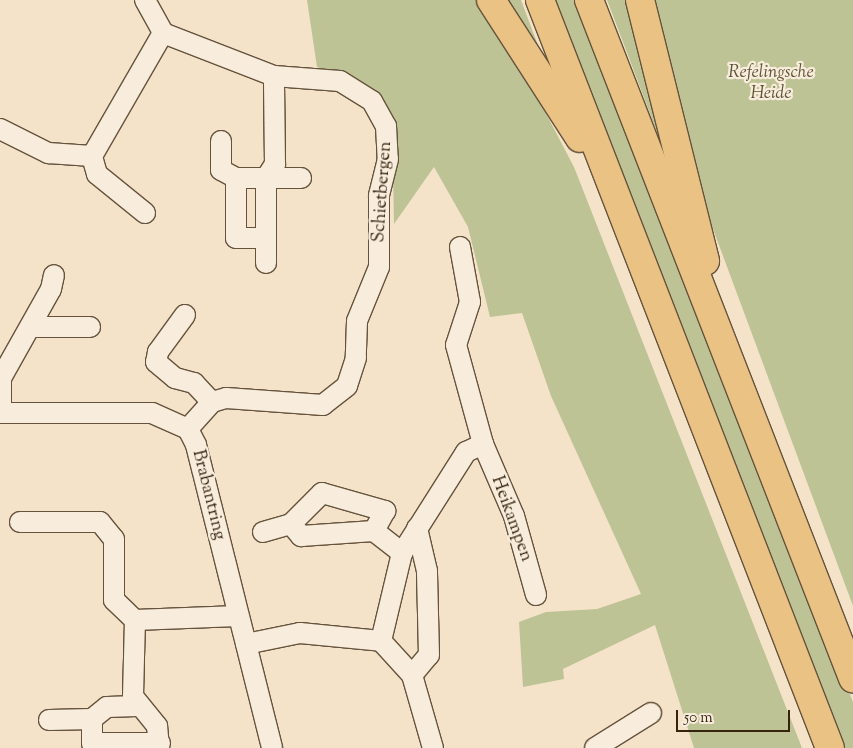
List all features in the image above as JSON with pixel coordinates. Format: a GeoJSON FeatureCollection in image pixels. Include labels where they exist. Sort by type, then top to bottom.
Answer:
{"type":"FeatureCollection","features":[{"type":"Feature","properties":{"kind":"highway"},"geometry":{"type":"LineString","coordinates":[[491,0],[609,184]]}},
{"type":"Feature","properties":{"kind":"highway"},"geometry":{"type":"LineString","coordinates":[[540,0],[609,184],[830,748]]}},
{"type":"Feature","properties":{"kind":"highway"},"geometry":{"type":"LineString","coordinates":[[589,0],[853,678]]}},
{"type":"Feature","properties":{"kind":"highway"},"geometry":{"type":"LineString","coordinates":[[640,0],[726,353]]}},
{"type":"Feature","properties":{"kind":"street"},"geometry":{"type":"LineString","coordinates":[[145,0],[163,33],[92,156],[97,174],[146,212]]}},
{"type":"Feature","properties":{"kind":"street","name":"Schietbergen"},"geometry":{"type":"LineString","coordinates":[[163,33],[274,76],[340,81],[372,100],[386,126],[388,159],[379,196],[379,267],[357,321],[356,358],[347,386],[322,405],[226,398],[212,402]]}},
{"type":"Feature","properties":{"kind":"street"},"geometry":{"type":"LineString","coordinates":[[266,264],[266,178],[275,164],[274,76]]}},
{"type":"Feature","properties":{"kind":"street"},"geometry":{"type":"LineString","coordinates":[[0,129],[48,153],[92,156]]}},
{"type":"Feature","properties":{"kind":"street"},"geometry":{"type":"LineString","coordinates":[[221,141],[221,170],[236,178],[302,178]]}},
{"type":"Feature","properties":{"kind":"street"},"geometry":{"type":"LineString","coordinates":[[236,178],[236,238],[266,238]]}},
{"type":"Feature","properties":{"kind":"street","name":"Heikampen"},"geometry":{"type":"LineString","coordinates":[[460,247],[470,302],[456,345],[483,444],[514,516],[536,594]]}},
{"type":"Feature","properties":{"kind":"street"},"geometry":{"type":"LineString","coordinates":[[0,413],[1,378],[31,327],[54,275]]}},
{"type":"Feature","properties":{"kind":"street"},"geometry":{"type":"LineString","coordinates":[[185,315],[158,352],[156,362],[176,378],[194,383],[212,402],[188,429]]}},
{"type":"Feature","properties":{"kind":"street"},"geometry":{"type":"LineString","coordinates":[[31,327],[90,327]]}},
{"type":"Feature","properties":{"kind":"street","name":"Brabantring"},"geometry":{"type":"LineString","coordinates":[[0,413],[152,413],[188,429],[196,445],[272,748]]}},
{"type":"Feature","properties":{"kind":"street"},"geometry":{"type":"LineString","coordinates":[[381,641],[402,553],[466,452],[483,444]]}},
{"type":"Feature","properties":{"kind":"street"},"geometry":{"type":"LineString","coordinates":[[263,532],[291,524],[322,493],[384,510],[374,531]]}},
{"type":"Feature","properties":{"kind":"street"},"geometry":{"type":"LineString","coordinates":[[20,522],[100,522],[114,539],[114,600],[135,620],[238,616]]}},
{"type":"Feature","properties":{"kind":"street"},"geometry":{"type":"LineString","coordinates":[[291,524],[301,536],[374,531],[402,553]]}},
{"type":"Feature","properties":{"kind":"street"},"geometry":{"type":"LineString","coordinates":[[412,675],[429,655],[427,571],[417,528]]}},
{"type":"Feature","properties":{"kind":"street"},"geometry":{"type":"LineString","coordinates":[[92,719],[92,743],[160,746],[157,726],[137,706],[133,696],[135,620]]}},
{"type":"Feature","properties":{"kind":"street"},"geometry":{"type":"LineString","coordinates":[[246,644],[300,633],[381,641],[412,675],[433,748]]}},
{"type":"Feature","properties":{"kind":"street"},"geometry":{"type":"LineString","coordinates":[[50,720],[92,719],[107,708],[137,706]]}},
{"type":"Feature","properties":{"kind":"street"},"geometry":{"type":"LineString","coordinates":[[596,748],[651,713]]}},
{"type":"Feature","properties":{"kind":"green space"},"geometry":{"type":"Polygon","coordinates":[[[307,0],[478,0],[519,62],[574,167],[802,748],[694,748],[655,625],[563,669],[564,679],[523,687],[519,622],[546,612],[597,609],[641,594],[551,396],[522,313],[490,317],[468,227],[434,167],[394,224],[392,123],[350,79],[317,67],[307,0]]]}},
{"type":"Feature","properties":{"kind":"green space"},"geometry":{"type":"Polygon","coordinates":[[[498,0],[521,0],[550,77],[498,0]]]}},
{"type":"Feature","properties":{"kind":"green space"},"geometry":{"type":"Polygon","coordinates":[[[548,0],[581,0],[853,702],[853,748],[838,748],[548,0]]]}},
{"type":"Feature","properties":{"kind":"green space"},"geometry":{"type":"Polygon","coordinates":[[[607,0],[630,0],[675,180],[623,42],[607,0]]]}},
{"type":"Feature","properties":{"kind":"green space","name":"Refelingsche Heide"},"geometry":{"type":"Polygon","coordinates":[[[649,0],[853,0],[853,606],[700,194],[649,0]]]}}]}
